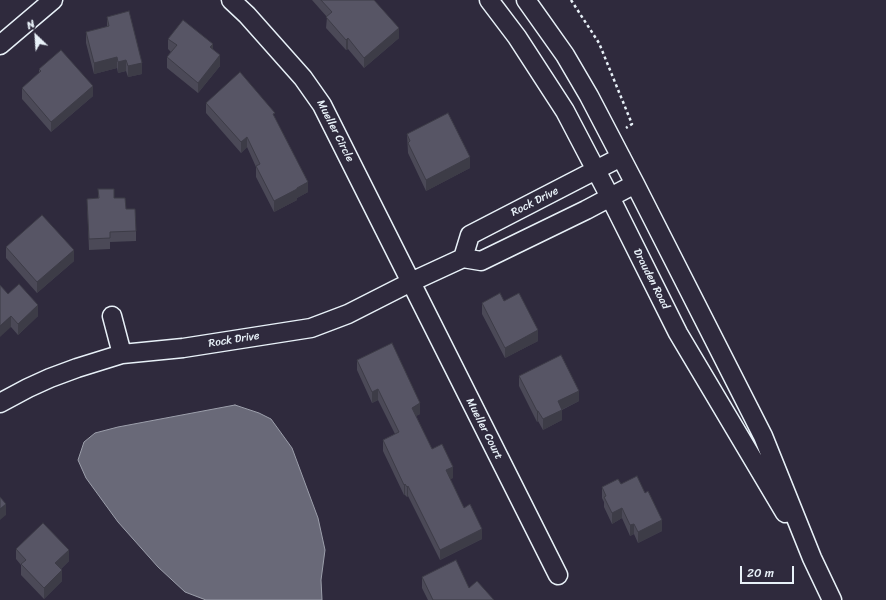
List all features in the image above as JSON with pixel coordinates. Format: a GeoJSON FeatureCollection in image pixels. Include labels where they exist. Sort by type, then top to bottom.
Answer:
{"type":"FeatureCollection","features":[{"type":"Feature","properties":{"kind":"street"},"geometry":{"type":"LineString","coordinates":[[0,45],[52,0]]}},
{"type":"Feature","properties":{"kind":"street","name":"Mueller Circle"},"geometry":{"type":"LineString","coordinates":[[231,0],[247,15],[303,78],[322,104],[411,282]]}},
{"type":"Feature","properties":{"kind":"street","name":"Drauden Road"},"geometry":{"type":"LineString","coordinates":[[489,0],[541,72],[565,111],[678,333],[812,558]]}},
{"type":"Feature","properties":{"kind":"street","name":"Drauden Road"},"geometry":{"type":"LineString","coordinates":[[526,0],[566,55],[635,184],[763,436],[812,558],[832,600]]}},
{"type":"Feature","properties":{"kind":"street","name":"Rock Drive"},"geometry":{"type":"LineString","coordinates":[[463,258],[470,235],[621,157]]}},
{"type":"Feature","properties":{"kind":"street","name":"Rock Drive"},"geometry":{"type":"LineString","coordinates":[[0,403],[50,378],[122,354],[183,348],[311,328],[348,314],[463,258],[481,260],[635,184]]}},
{"type":"Feature","properties":{"kind":"street","name":"Mueller Court"},"geometry":{"type":"LineString","coordinates":[[411,282],[558,575]]}},
{"type":"Feature","properties":{"kind":"street"},"geometry":{"type":"LineString","coordinates":[[112,316],[122,354]]}},
{"type":"Feature","properties":{"kind":"path"},"geometry":{"type":"LineString","coordinates":[[571,0],[599,43],[632,124],[623,130]]}},
{"type":"Feature","properties":{"kind":"water"},"geometry":{"type":"Polygon","coordinates":[[[235,405],[259,413],[271,419],[292,448],[318,518],[325,550],[321,580],[322,600],[206,600],[185,592],[158,567],[118,522],[86,478],[78,460],[84,442],[95,433],[118,427],[235,405]]]}},
{"type":"Feature","properties":{"kind":"building"},"geometry":{"type":"Polygon","coordinates":[[[321,0],[374,0],[399,28],[364,58],[348,38],[346,40],[326,17],[332,12],[321,0]]]}},
{"type":"Feature","properties":{"kind":"building"},"geometry":{"type":"Polygon","coordinates":[[[129,11],[142,63],[128,66],[126,60],[118,62],[117,57],[94,63],[86,32],[109,26],[107,17],[129,11]]]}},
{"type":"Feature","properties":{"kind":"building"},"geometry":{"type":"Polygon","coordinates":[[[183,20],[213,44],[210,47],[220,55],[198,83],[167,57],[177,45],[168,39],[183,20]]]}},
{"type":"Feature","properties":{"kind":"building"},"geometry":{"type":"Polygon","coordinates":[[[61,50],[93,86],[51,122],[22,88],[41,71],[39,69],[61,50]]]}},
{"type":"Feature","properties":{"kind":"building"},"geometry":{"type":"Polygon","coordinates":[[[240,72],[275,113],[273,114],[308,182],[274,201],[256,166],[260,164],[247,137],[241,142],[206,103],[240,72]]]}},
{"type":"Feature","properties":{"kind":"building"},"geometry":{"type":"Polygon","coordinates":[[[448,113],[470,157],[426,180],[408,143],[410,141],[407,134],[448,113]]]}},
{"type":"Feature","properties":{"kind":"building"},"geometry":{"type":"Polygon","coordinates":[[[98,189],[114,189],[114,198],[125,198],[126,209],[135,209],[136,231],[110,232],[110,238],[89,239],[87,199],[99,198],[98,189]]]}},
{"type":"Feature","properties":{"kind":"building"},"geometry":{"type":"Polygon","coordinates":[[[42,215],[74,250],[37,282],[6,247],[42,215]]]}},
{"type":"Feature","properties":{"kind":"building"},"geometry":{"type":"Polygon","coordinates":[[[19,284],[38,305],[18,324],[11,316],[0,326],[0,285],[8,294],[19,284]]]}},
{"type":"Feature","properties":{"kind":"building"},"geometry":{"type":"Polygon","coordinates":[[[500,293],[504,301],[519,293],[538,330],[505,348],[482,303],[500,293]]]}},
{"type":"Feature","properties":{"kind":"building"},"geometry":{"type":"Polygon","coordinates":[[[392,343],[420,403],[412,408],[432,449],[442,444],[453,467],[446,470],[464,508],[470,504],[482,529],[440,550],[408,486],[407,487],[405,484],[404,485],[383,440],[399,432],[378,389],[372,392],[357,360],[392,343]]]}},
{"type":"Feature","properties":{"kind":"building"},"geometry":{"type":"Polygon","coordinates":[[[561,355],[579,391],[558,401],[562,410],[543,419],[537,411],[519,376],[561,355]]]}},
{"type":"Feature","properties":{"kind":"building"},"geometry":{"type":"Polygon","coordinates":[[[637,476],[645,493],[648,491],[662,520],[638,532],[634,524],[630,525],[622,508],[612,513],[604,497],[606,496],[602,487],[618,479],[621,484],[637,476]]]}},
{"type":"Feature","properties":{"kind":"building"},"geometry":{"type":"Polygon","coordinates":[[[0,497],[6,504],[0,509],[0,497]]]}},
{"type":"Feature","properties":{"kind":"building"},"geometry":{"type":"Polygon","coordinates":[[[43,523],[69,550],[55,563],[62,570],[44,588],[21,564],[26,560],[16,549],[43,523]]]}},
{"type":"Feature","properties":{"kind":"building"},"geometry":{"type":"Polygon","coordinates":[[[456,560],[469,588],[477,581],[494,600],[433,600],[422,577],[456,560]]]}}]}
